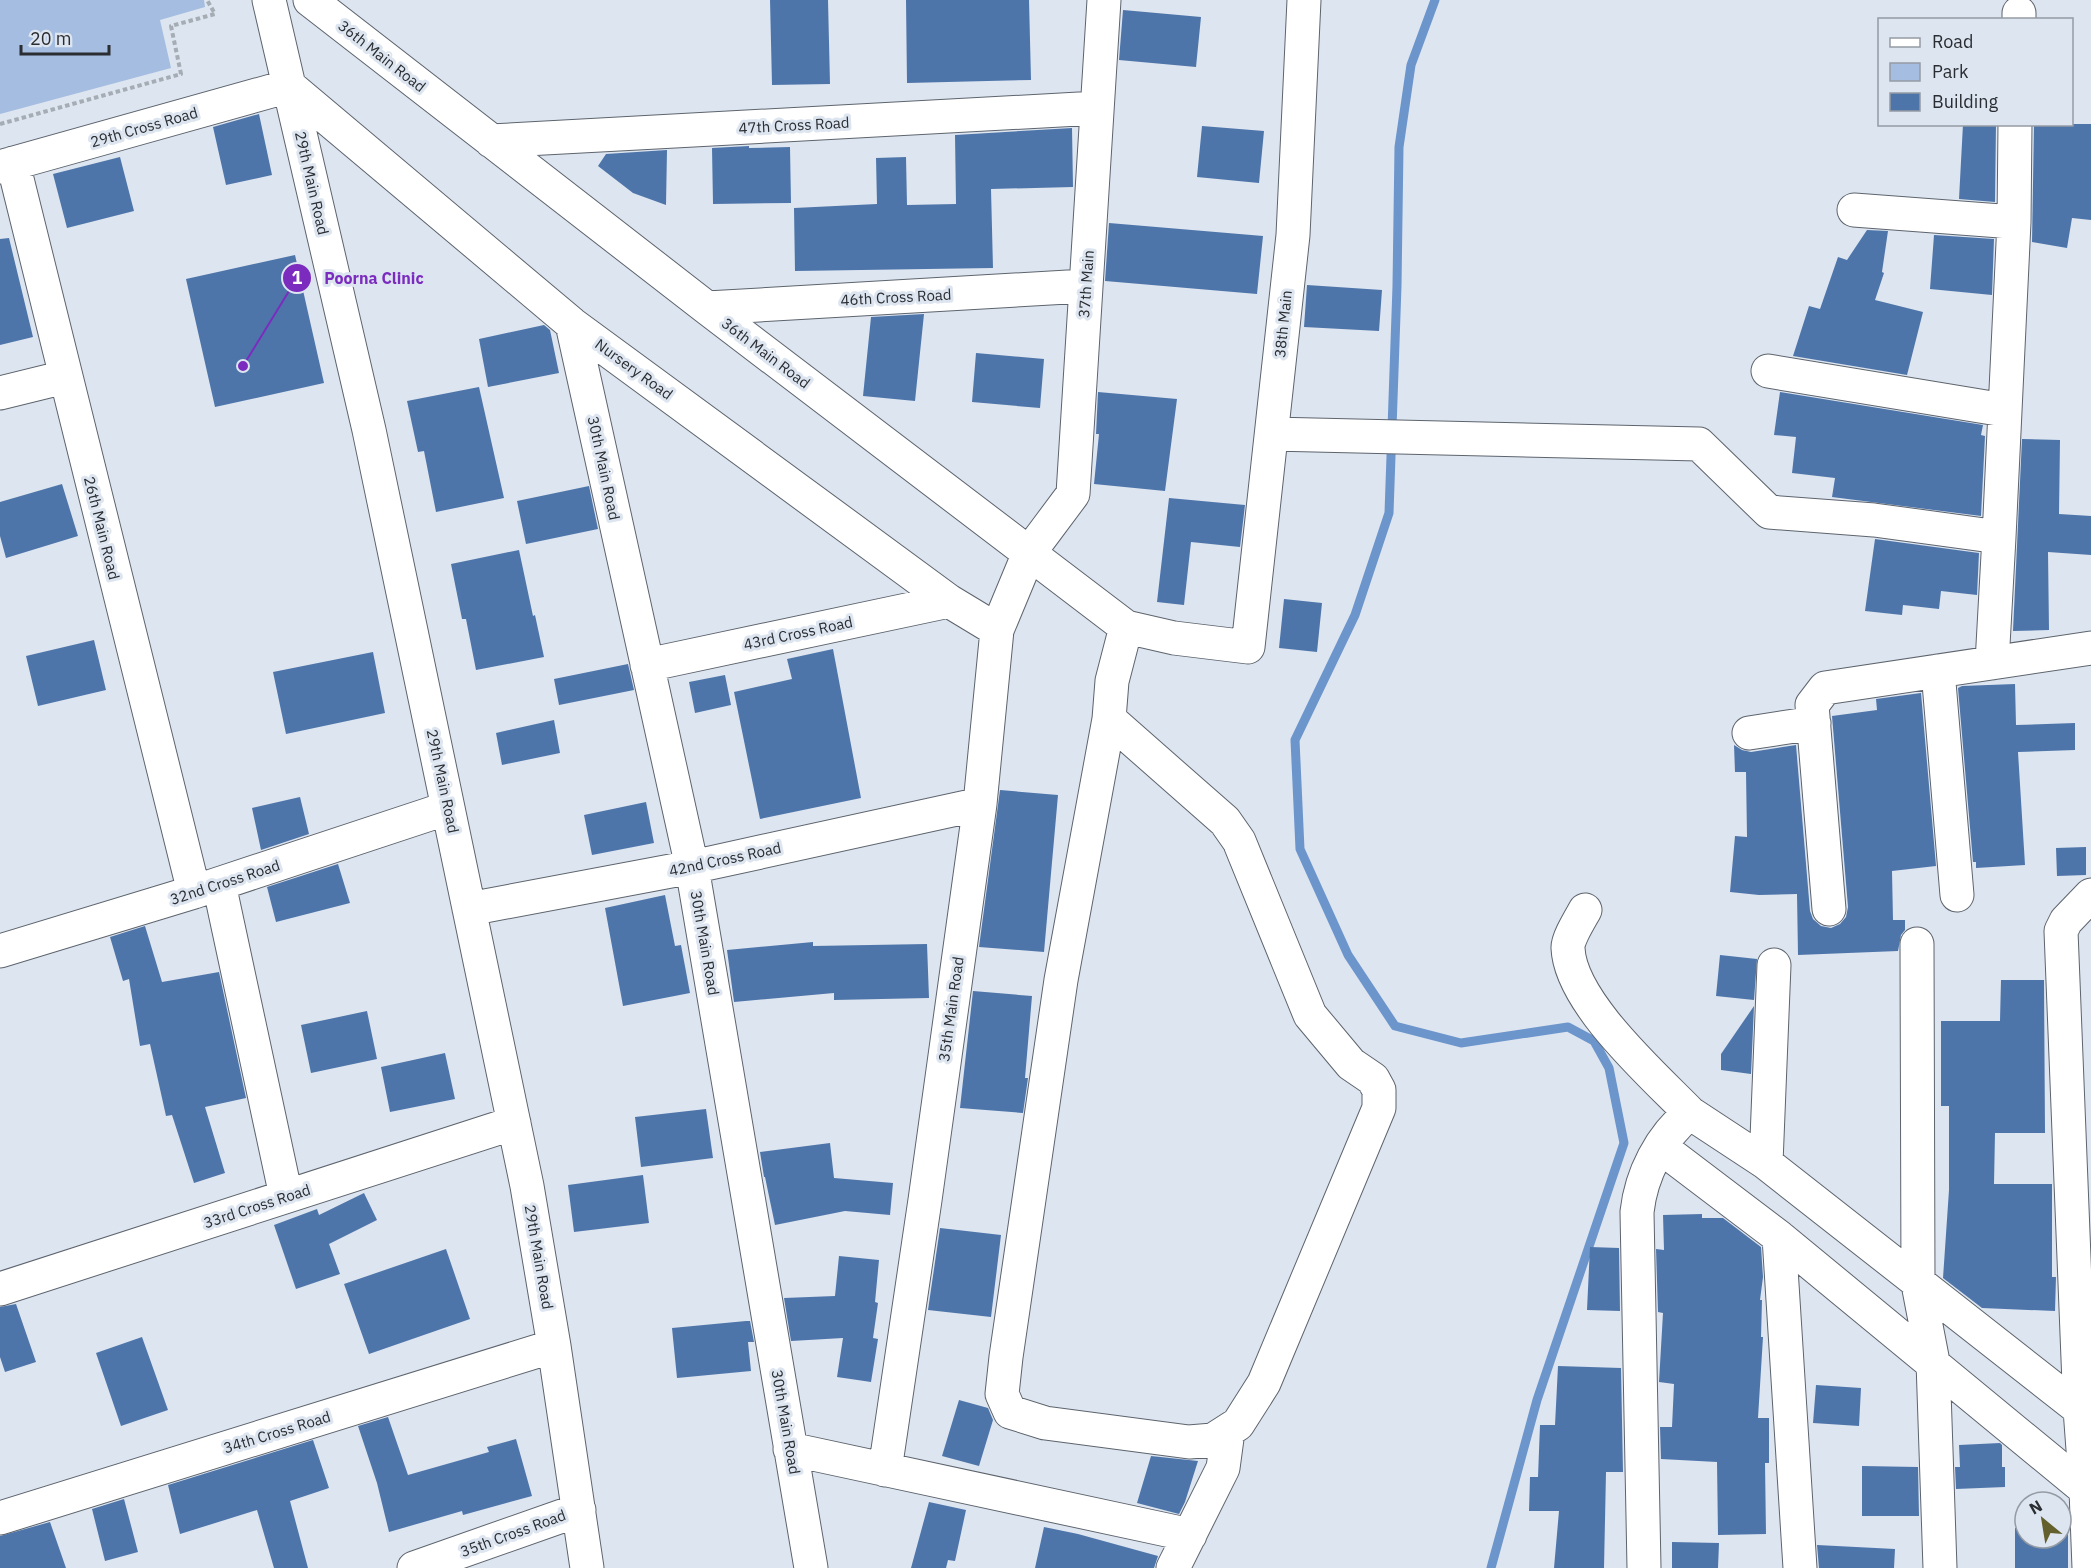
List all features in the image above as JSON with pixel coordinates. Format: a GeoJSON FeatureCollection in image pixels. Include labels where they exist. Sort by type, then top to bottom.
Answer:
{"type":"FeatureCollection","features":[{"type":"Feature","properties":{"kind":"street","name":"29th Main Road"},"geometry":{"type":"LineString","coordinates":[[268,0],[369,430],[527,1186],[554,1346],[587,1568]]}},
{"type":"Feature","properties":{"kind":"street","name":"36th Main Road"},"geometry":{"type":"LineString","coordinates":[[310,0],[707,308],[1126,627],[1173,638],[1248,647]]}},
{"type":"Feature","properties":{"kind":"street","name":"37th Main"},"geometry":{"type":"LineString","coordinates":[[1029,553],[1073,494],[1104,0]]}},
{"type":"Feature","properties":{"kind":"street","name":"38th Main"},"geometry":{"type":"LineString","coordinates":[[1248,647],[1293,235],[1304,0]]}},
{"type":"Feature","properties":{"kind":"street","name":"29th Cross Road"},"geometry":{"type":"LineString","coordinates":[[6,165],[289,86]]}},
{"type":"Feature","properties":{"kind":"street","name":"Nursery Road"},"geometry":{"type":"LineString","coordinates":[[289,86],[572,324],[950,602],[996,630]]}},
{"type":"Feature","properties":{"kind":"street","name":"47th Cross Road"},"geometry":{"type":"LineString","coordinates":[[491,141],[1097,108]]}},
{"type":"Feature","properties":{"kind":"street"},"geometry":{"type":"LineString","coordinates":[[1992,663],[2014,222],[2015,126]]}},
{"type":"Feature","properties":{"kind":"street","name":"26th Main Road"},"geometry":{"type":"LineString","coordinates":[[6,165],[206,888],[286,1196]]}},
{"type":"Feature","properties":{"kind":"street"},"geometry":{"type":"LineString","coordinates":[[1854,210],[2014,222]]}},
{"type":"Feature","properties":{"kind":"street","name":"46th Cross Road"},"geometry":{"type":"LineString","coordinates":[[707,308],[1086,286]]}},
{"type":"Feature","properties":{"kind":"street","name":"30th Main Road"},"geometry":{"type":"LineString","coordinates":[[572,324],[692,867],[811,1568]]}},
{"type":"Feature","properties":{"kind":"street"},"geometry":{"type":"LineString","coordinates":[[1768,371],[2004,410]]}},
{"type":"Feature","properties":{"kind":"street"},"geometry":{"type":"LineString","coordinates":[[0,393],[65,377]]}},
{"type":"Feature","properties":{"kind":"street"},"geometry":{"type":"LineString","coordinates":[[1272,434],[1699,444],[1769,512],[1874,520],[1999,537]]}},
{"type":"Feature","properties":{"kind":"street","name":"35th Main Road"},"geometry":{"type":"LineString","coordinates":[[885,1470],[980,804],[996,630],[1029,553]]}},
{"type":"Feature","properties":{"kind":"street","name":"43rd Cross Road"},"geometry":{"type":"LineString","coordinates":[[647,665],[950,602]]}},
{"type":"Feature","properties":{"kind":"street"},"geometry":{"type":"LineString","coordinates":[[1109,719],[1211,807],[1230,828],[1239,841],[1310,1015],[1351,1064],[1373,1079],[1379,1090],[1379,1108],[1264,1383],[1238,1424],[1212,1440],[1189,1442],[1046,1423],[1010,1412],[1002,1394],[1061,980],[1109,719],[1112,681],[1126,627]]}},
{"type":"Feature","properties":{"kind":"street"},"geometry":{"type":"LineString","coordinates":[[1829,909],[1812,705],[1826,688],[2091,648]]}},
{"type":"Feature","properties":{"kind":"street"},"geometry":{"type":"LineString","coordinates":[[1938,671],[1957,895]]}},
{"type":"Feature","properties":{"kind":"street"},"geometry":{"type":"LineString","coordinates":[[1749,733],[1814,723]]}},
{"type":"Feature","properties":{"kind":"street","name":"42nd Cross Road"},"geometry":{"type":"LineString","coordinates":[[469,909],[692,867],[980,804]]}},
{"type":"Feature","properties":{"kind":"street","name":"32nd Cross Road"},"geometry":{"type":"LineString","coordinates":[[0,951],[206,888],[448,808]]}},
{"type":"Feature","properties":{"kind":"street"},"geometry":{"type":"LineString","coordinates":[[2089,1568],[2080,1138],[2061,931],[2066,921],[2091,895]]}},
{"type":"Feature","properties":{"kind":"street"},"geometry":{"type":"LineString","coordinates":[[1585,910],[1567,946],[1574,973],[1586,998],[1624,1045],[1690,1113],[1766,1163],[2085,1414]]}},
{"type":"Feature","properties":{"kind":"street"},"geometry":{"type":"LineString","coordinates":[[1917,944],[1918,1284],[1933,1362],[1940,1568]]}},
{"type":"Feature","properties":{"kind":"street"},"geometry":{"type":"LineString","coordinates":[[1766,1163],[1774,964]]}},
{"type":"Feature","properties":{"kind":"street"},"geometry":{"type":"LineString","coordinates":[[1644,1568],[1636,1212],[1640,1190],[1649,1168],[1662,1146],[1690,1113]]}},
{"type":"Feature","properties":{"kind":"street","name":"33rd Cross Road"},"geometry":{"type":"LineString","coordinates":[[0,1288],[514,1123]]}},
{"type":"Feature","properties":{"kind":"street"},"geometry":{"type":"LineString","coordinates":[[1662,1146],[1779,1237],[2089,1492]]}},
{"type":"Feature","properties":{"kind":"street"},"geometry":{"type":"LineString","coordinates":[[1779,1237],[1800,1568]]}},
{"type":"Feature","properties":{"kind":"street","name":"34th Cross Road"},"geometry":{"type":"LineString","coordinates":[[0,1518],[554,1346]]}},
{"type":"Feature","properties":{"kind":"street"},"geometry":{"type":"LineString","coordinates":[[1173,1568],[1222,1468],[1228,1431]]}},
{"type":"Feature","properties":{"kind":"street"},"geometry":{"type":"LineString","coordinates":[[790,1449],[1190,1535]]}},
{"type":"Feature","properties":{"kind":"street","name":"35th Cross Road"},"geometry":{"type":"LineString","coordinates":[[414,1568],[579,1510]]}},
{"type":"Feature","properties":{"kind":"path"},"geometry":{"type":"LineString","coordinates":[[0,124],[182,74],[171,26],[215,14],[207,0]]}},
{"type":"Feature","properties":{"kind":"green space"},"geometry":{"type":"Polygon","coordinates":[[[0,0],[204,0],[205,7],[160,20],[171,68],[0,114],[0,0]]]}},
{"type":"Feature","properties":{"kind":"building"},"geometry":{"type":"Polygon","coordinates":[[[770,0],[828,0],[830,84],[772,85],[770,0]]]}},
{"type":"Feature","properties":{"kind":"building"},"geometry":{"type":"Polygon","coordinates":[[[906,0],[1029,0],[1031,80],[907,83],[906,0]]]}},
{"type":"Feature","properties":{"kind":"building"},"geometry":{"type":"Polygon","coordinates":[[[1123,10],[1201,17],[1196,67],[1119,60],[1123,10]]]}},
{"type":"Feature","properties":{"kind":"building"},"geometry":{"type":"Polygon","coordinates":[[[259,114],[272,175],[226,185],[213,127],[259,114]]]}},
{"type":"Feature","properties":{"kind":"building"},"geometry":{"type":"Polygon","coordinates":[[[2091,124],[2091,220],[2072,218],[2067,248],[2032,242],[2034,126],[2091,124]]]}},
{"type":"Feature","properties":{"kind":"building"},"geometry":{"type":"Polygon","coordinates":[[[1202,126],[1264,131],[1259,183],[1197,177],[1202,126]]]}},
{"type":"Feature","properties":{"kind":"building"},"geometry":{"type":"Polygon","coordinates":[[[1963,126],[1996,126],[1995,202],[1959,199],[1963,126]]]}},
{"type":"Feature","properties":{"kind":"building"},"geometry":{"type":"Polygon","coordinates":[[[1072,128],[1073,187],[991,189],[993,268],[795,271],[794,208],[877,204],[876,158],[906,157],[907,205],[956,204],[955,135],[1072,128]]]}},
{"type":"Feature","properties":{"kind":"building"},"geometry":{"type":"Polygon","coordinates":[[[749,146],[749,148],[790,147],[791,203],[713,204],[712,148],[749,146]]]}},
{"type":"Feature","properties":{"kind":"building"},"geometry":{"type":"Polygon","coordinates":[[[667,150],[666,205],[633,193],[598,166],[606,154],[667,150]]]}},
{"type":"Feature","properties":{"kind":"building"},"geometry":{"type":"Polygon","coordinates":[[[120,157],[134,211],[67,228],[53,174],[120,157]]]}},
{"type":"Feature","properties":{"kind":"building"},"geometry":{"type":"Polygon","coordinates":[[[1109,223],[1263,236],[1257,294],[1105,281],[1109,223]]]}},
{"type":"Feature","properties":{"kind":"building"},"geometry":{"type":"Polygon","coordinates":[[[1867,230],[1888,231],[1882,272],[1884,273],[1875,300],[1923,312],[1907,375],[1793,356],[1809,306],[1820,309],[1838,257],[1847,260],[1867,230]]]}},
{"type":"Feature","properties":{"kind":"building"},"geometry":{"type":"Polygon","coordinates":[[[1934,235],[1994,239],[1992,295],[1930,289],[1934,235]]]}},
{"type":"Feature","properties":{"kind":"building"},"geometry":{"type":"Polygon","coordinates":[[[9,238],[33,337],[0,345],[0,239],[9,238]]]}},
{"type":"Feature","properties":{"kind":"building"},"geometry":{"type":"Polygon","coordinates":[[[295,255],[324,383],[215,407],[186,279],[295,255]]]}},
{"type":"Feature","properties":{"kind":"building"},"geometry":{"type":"Polygon","coordinates":[[[1307,285],[1382,290],[1379,331],[1304,327],[1307,285]]]}},
{"type":"Feature","properties":{"kind":"building"},"geometry":{"type":"Polygon","coordinates":[[[924,314],[915,401],[863,396],[871,317],[924,314]]]}},
{"type":"Feature","properties":{"kind":"building"},"geometry":{"type":"Polygon","coordinates":[[[544,325],[550,330],[559,373],[488,387],[479,339],[544,325]]]}},
{"type":"Feature","properties":{"kind":"building"},"geometry":{"type":"Polygon","coordinates":[[[976,353],[1044,359],[1040,408],[972,402],[976,353]]]}},
{"type":"Feature","properties":{"kind":"building"},"geometry":{"type":"Polygon","coordinates":[[[479,387],[504,498],[436,512],[424,451],[418,452],[407,401],[479,387]]]}},
{"type":"Feature","properties":{"kind":"building"},"geometry":{"type":"Polygon","coordinates":[[[1098,392],[1177,399],[1165,491],[1094,484],[1099,434],[1096,434],[1098,392]]]}},
{"type":"Feature","properties":{"kind":"building"},"geometry":{"type":"Polygon","coordinates":[[[1780,392],[1983,425],[1981,435],[1985,436],[1981,516],[1832,497],[1835,478],[1792,473],[1796,437],[1774,435],[1780,392]]]}},
{"type":"Feature","properties":{"kind":"building"},"geometry":{"type":"Polygon","coordinates":[[[2022,439],[2060,440],[2059,514],[2091,516],[2091,555],[2048,552],[2049,630],[2013,631],[2022,439]]]}},
{"type":"Feature","properties":{"kind":"building"},"geometry":{"type":"Polygon","coordinates":[[[62,484],[78,536],[6,558],[0,536],[0,502],[62,484]]]}},
{"type":"Feature","properties":{"kind":"building"},"geometry":{"type":"Polygon","coordinates":[[[589,486],[598,529],[526,544],[517,501],[589,486]]]}},
{"type":"Feature","properties":{"kind":"building"},"geometry":{"type":"Polygon","coordinates":[[[1169,498],[1245,505],[1240,547],[1191,542],[1184,605],[1157,602],[1169,498]]]}},
{"type":"Feature","properties":{"kind":"building"},"geometry":{"type":"Polygon","coordinates":[[[1875,539],[1979,553],[1977,595],[1941,591],[1939,609],[1903,605],[1902,615],[1865,611],[1875,539]]]}},
{"type":"Feature","properties":{"kind":"building"},"geometry":{"type":"Polygon","coordinates":[[[519,550],[544,657],[476,670],[466,619],[462,619],[451,564],[519,550]]]}},
{"type":"Feature","properties":{"kind":"building"},"geometry":{"type":"Polygon","coordinates":[[[1284,599],[1322,603],[1317,652],[1279,648],[1284,599]]]}},
{"type":"Feature","properties":{"kind":"building"},"geometry":{"type":"Polygon","coordinates":[[[94,640],[106,690],[38,706],[26,656],[94,640]]]}},
{"type":"Feature","properties":{"kind":"building"},"geometry":{"type":"Polygon","coordinates":[[[833,649],[861,798],[760,819],[734,692],[792,679],[787,659],[833,649]]]}},
{"type":"Feature","properties":{"kind":"building"},"geometry":{"type":"Polygon","coordinates":[[[373,652],[385,713],[286,734],[273,672],[373,652]]]}},
{"type":"Feature","properties":{"kind":"building"},"geometry":{"type":"Polygon","coordinates":[[[628,664],[634,690],[559,705],[554,679],[628,664]]]}},
{"type":"Feature","properties":{"kind":"building"},"geometry":{"type":"Polygon","coordinates":[[[725,675],[731,705],[695,713],[689,682],[725,675]]]}},
{"type":"Feature","properties":{"kind":"building"},"geometry":{"type":"Polygon","coordinates":[[[2015,684],[2016,725],[2075,723],[2075,750],[2018,752],[2025,865],[1976,868],[1976,862],[1973,862],[1958,688],[2015,684]]]}},
{"type":"Feature","properties":{"kind":"building"},"geometry":{"type":"Polygon","coordinates":[[[1921,693],[1936,866],[1892,871],[1893,920],[1905,920],[1905,930],[1901,935],[1898,951],[1798,955],[1797,894],[1759,895],[1730,892],[1735,836],[1747,837],[1746,772],[1735,772],[1734,745],[1751,752],[1796,745],[1810,911],[1813,919],[1821,926],[1831,928],[1840,924],[1846,917],[1848,907],[1832,716],[1877,710],[1876,699],[1921,693]]]}},
{"type":"Feature","properties":{"kind":"building"},"geometry":{"type":"Polygon","coordinates":[[[554,720],[560,753],[502,765],[496,733],[554,720]]]}},
{"type":"Feature","properties":{"kind":"building"},"geometry":{"type":"Polygon","coordinates":[[[1000,790],[1058,795],[1044,952],[979,947],[1000,790]]]}},
{"type":"Feature","properties":{"kind":"building"},"geometry":{"type":"Polygon","coordinates":[[[300,797],[309,834],[261,850],[252,808],[300,797]]]}},
{"type":"Feature","properties":{"kind":"building"},"geometry":{"type":"Polygon","coordinates":[[[646,802],[654,843],[592,855],[584,815],[646,802]]]}},
{"type":"Feature","properties":{"kind":"building"},"geometry":{"type":"Polygon","coordinates":[[[2086,847],[2086,875],[2057,876],[2056,848],[2086,847]]]}},
{"type":"Feature","properties":{"kind":"building"},"geometry":{"type":"Polygon","coordinates":[[[338,864],[350,903],[276,922],[267,887],[338,864]]]}},
{"type":"Feature","properties":{"kind":"building"},"geometry":{"type":"Polygon","coordinates":[[[665,895],[675,946],[681,945],[690,993],[623,1006],[605,908],[665,895]]]}},
{"type":"Feature","properties":{"kind":"building"},"geometry":{"type":"Polygon","coordinates":[[[145,926],[162,982],[219,972],[246,1098],[205,1107],[225,1173],[194,1183],[172,1115],[166,1116],[150,1044],[140,1046],[129,979],[123,981],[110,937],[145,926]]]}},
{"type":"Feature","properties":{"kind":"building"},"geometry":{"type":"Polygon","coordinates":[[[813,942],[813,946],[927,944],[929,998],[834,1000],[834,993],[734,1002],[727,950],[813,942]]]}},
{"type":"Feature","properties":{"kind":"building"},"geometry":{"type":"Polygon","coordinates":[[[1720,955],[1757,959],[1754,1000],[1716,996],[1720,955]]]}},
{"type":"Feature","properties":{"kind":"building"},"geometry":{"type":"Polygon","coordinates":[[[2001,980],[2044,980],[2045,1133],[1995,1133],[1994,1184],[2052,1184],[2052,1277],[2056,1277],[2055,1311],[1982,1308],[1943,1278],[1949,1190],[1949,1106],[1941,1106],[1941,1021],[2000,1021],[2001,980]]]}},
{"type":"Feature","properties":{"kind":"building"},"geometry":{"type":"Polygon","coordinates":[[[973,991],[1032,996],[1025,1078],[1028,1078],[1023,1113],[960,1108],[973,991]]]}},
{"type":"Feature","properties":{"kind":"building"},"geometry":{"type":"Polygon","coordinates":[[[1754,1006],[1751,1074],[1721,1070],[1721,1054],[1754,1006]]]}},
{"type":"Feature","properties":{"kind":"building"},"geometry":{"type":"Polygon","coordinates":[[[367,1011],[377,1059],[311,1073],[301,1025],[367,1011]]]}},
{"type":"Feature","properties":{"kind":"building"},"geometry":{"type":"Polygon","coordinates":[[[445,1053],[455,1099],[390,1112],[381,1067],[445,1053]]]}},
{"type":"Feature","properties":{"kind":"building"},"geometry":{"type":"Polygon","coordinates":[[[706,1109],[713,1158],[641,1167],[635,1117],[706,1109]]]}},
{"type":"Feature","properties":{"kind":"building"},"geometry":{"type":"Polygon","coordinates":[[[830,1143],[834,1178],[893,1183],[890,1215],[845,1211],[775,1225],[760,1152],[830,1143]]]}},
{"type":"Feature","properties":{"kind":"building"},"geometry":{"type":"Polygon","coordinates":[[[643,1175],[649,1223],[574,1232],[568,1185],[643,1175]]]}},
{"type":"Feature","properties":{"kind":"building"},"geometry":{"type":"Polygon","coordinates":[[[364,1193],[377,1220],[329,1244],[340,1274],[296,1289],[274,1225],[317,1209],[319,1215],[364,1193]]]}},
{"type":"Feature","properties":{"kind":"building"},"geometry":{"type":"Polygon","coordinates":[[[1702,1214],[1702,1218],[1723,1218],[1761,1247],[1763,1277],[1760,1300],[1762,1300],[1761,1337],[1763,1337],[1758,1418],[1769,1418],[1769,1463],[1765,1463],[1766,1534],[1718,1535],[1717,1462],[1661,1459],[1660,1427],[1672,1427],[1674,1384],[1659,1382],[1663,1313],[1658,1312],[1656,1249],[1664,1250],[1663,1215],[1702,1214]]]}},
{"type":"Feature","properties":{"kind":"building"},"geometry":{"type":"Polygon","coordinates":[[[940,1228],[1001,1235],[991,1317],[928,1310],[940,1228]]]}},
{"type":"Feature","properties":{"kind":"building"},"geometry":{"type":"Polygon","coordinates":[[[1590,1247],[1619,1248],[1620,1311],[1587,1310],[1590,1247]]]}},
{"type":"Feature","properties":{"kind":"building"},"geometry":{"type":"Polygon","coordinates":[[[446,1249],[470,1319],[369,1354],[344,1284],[446,1249]]]}},
{"type":"Feature","properties":{"kind":"building"},"geometry":{"type":"Polygon","coordinates":[[[839,1256],[879,1260],[875,1302],[878,1303],[873,1338],[878,1339],[871,1382],[837,1377],[843,1338],[791,1341],[784,1298],[835,1296],[839,1256]]]}},
{"type":"Feature","properties":{"kind":"building"},"geometry":{"type":"Polygon","coordinates":[[[16,1304],[36,1362],[5,1372],[0,1357],[0,1307],[16,1304]]]}},
{"type":"Feature","properties":{"kind":"building"},"geometry":{"type":"Polygon","coordinates":[[[750,1321],[754,1342],[748,1342],[751,1371],[677,1378],[672,1328],[750,1321]]]}},
{"type":"Feature","properties":{"kind":"building"},"geometry":{"type":"Polygon","coordinates":[[[142,1337],[168,1410],[121,1426],[96,1353],[142,1337]]]}},
{"type":"Feature","properties":{"kind":"building"},"geometry":{"type":"Polygon","coordinates":[[[1558,1366],[1621,1368],[1623,1472],[1606,1472],[1604,1568],[1554,1568],[1559,1511],[1529,1511],[1530,1477],[1538,1477],[1540,1425],[1555,1425],[1558,1366]]]}},
{"type":"Feature","properties":{"kind":"building"},"geometry":{"type":"Polygon","coordinates":[[[1816,1385],[1861,1388],[1859,1426],[1813,1423],[1816,1385]]]}},
{"type":"Feature","properties":{"kind":"building"},"geometry":{"type":"Polygon","coordinates":[[[959,1400],[988,1408],[993,1420],[979,1466],[942,1456],[959,1400]]]}},
{"type":"Feature","properties":{"kind":"building"},"geometry":{"type":"Polygon","coordinates":[[[388,1417],[408,1475],[489,1452],[487,1447],[516,1439],[532,1496],[463,1515],[462,1511],[389,1532],[377,1483],[358,1426],[388,1417]]]}},
{"type":"Feature","properties":{"kind":"building"},"geometry":{"type":"Polygon","coordinates":[[[313,1440],[329,1488],[290,1501],[308,1568],[274,1568],[257,1510],[180,1534],[168,1485],[313,1440]]]}},
{"type":"Feature","properties":{"kind":"building"},"geometry":{"type":"Polygon","coordinates":[[[2000,1443],[2002,1445],[2002,1467],[2005,1467],[2005,1487],[1956,1489],[1955,1467],[1960,1467],[1959,1445],[2000,1443]]]}},
{"type":"Feature","properties":{"kind":"building"},"geometry":{"type":"Polygon","coordinates":[[[1151,1456],[1198,1461],[1179,1514],[1137,1503],[1151,1456]]]}},
{"type":"Feature","properties":{"kind":"building"},"geometry":{"type":"Polygon","coordinates":[[[1862,1466],[1918,1467],[1919,1516],[1862,1516],[1862,1466]]]}},
{"type":"Feature","properties":{"kind":"building"},"geometry":{"type":"Polygon","coordinates":[[[124,1499],[138,1552],[105,1561],[92,1509],[124,1499]]]}},
{"type":"Feature","properties":{"kind":"building"},"geometry":{"type":"Polygon","coordinates":[[[929,1502],[966,1510],[955,1561],[948,1560],[946,1568],[911,1568],[929,1502]]]}},
{"type":"Feature","properties":{"kind":"building"},"geometry":{"type":"Polygon","coordinates":[[[50,1522],[66,1568],[0,1568],[0,1536],[50,1522]]]}},
{"type":"Feature","properties":{"kind":"building"},"geometry":{"type":"Polygon","coordinates":[[[1044,1527],[1158,1556],[1154,1568],[1035,1568],[1044,1527]]]}},
{"type":"Feature","properties":{"kind":"building"},"geometry":{"type":"Polygon","coordinates":[[[1672,1542],[1719,1543],[1718,1568],[1672,1568],[1672,1542]]]}},
{"type":"Feature","properties":{"kind":"building"},"geometry":{"type":"Polygon","coordinates":[[[1817,1545],[1895,1549],[1894,1568],[1819,1568],[1817,1545]]]}},
{"type":"Feature","properties":{"kind":"building"},"geometry":{"type":"Polygon","coordinates":[[[2015,1550],[2068,1550],[2068,1568],[2015,1568],[2015,1550]]]}},
{"type":"Feature","properties":{"kind":"waterway"},"geometry":{"type":"LineString","coordinates":[[1435,0],[1411,65],[1399,147],[1389,513],[1355,615],[1295,740],[1300,849],[1348,955],[1395,1026],[1461,1043],[1568,1027],[1594,1041],[1609,1068],[1624,1143],[1537,1400],[1491,1568]]}},
{"type":"Feature","properties":{"kind":"place","name":"Poorna Clinic"},"geometry":{"type":"Point","coordinates":[243,366]}}]}
